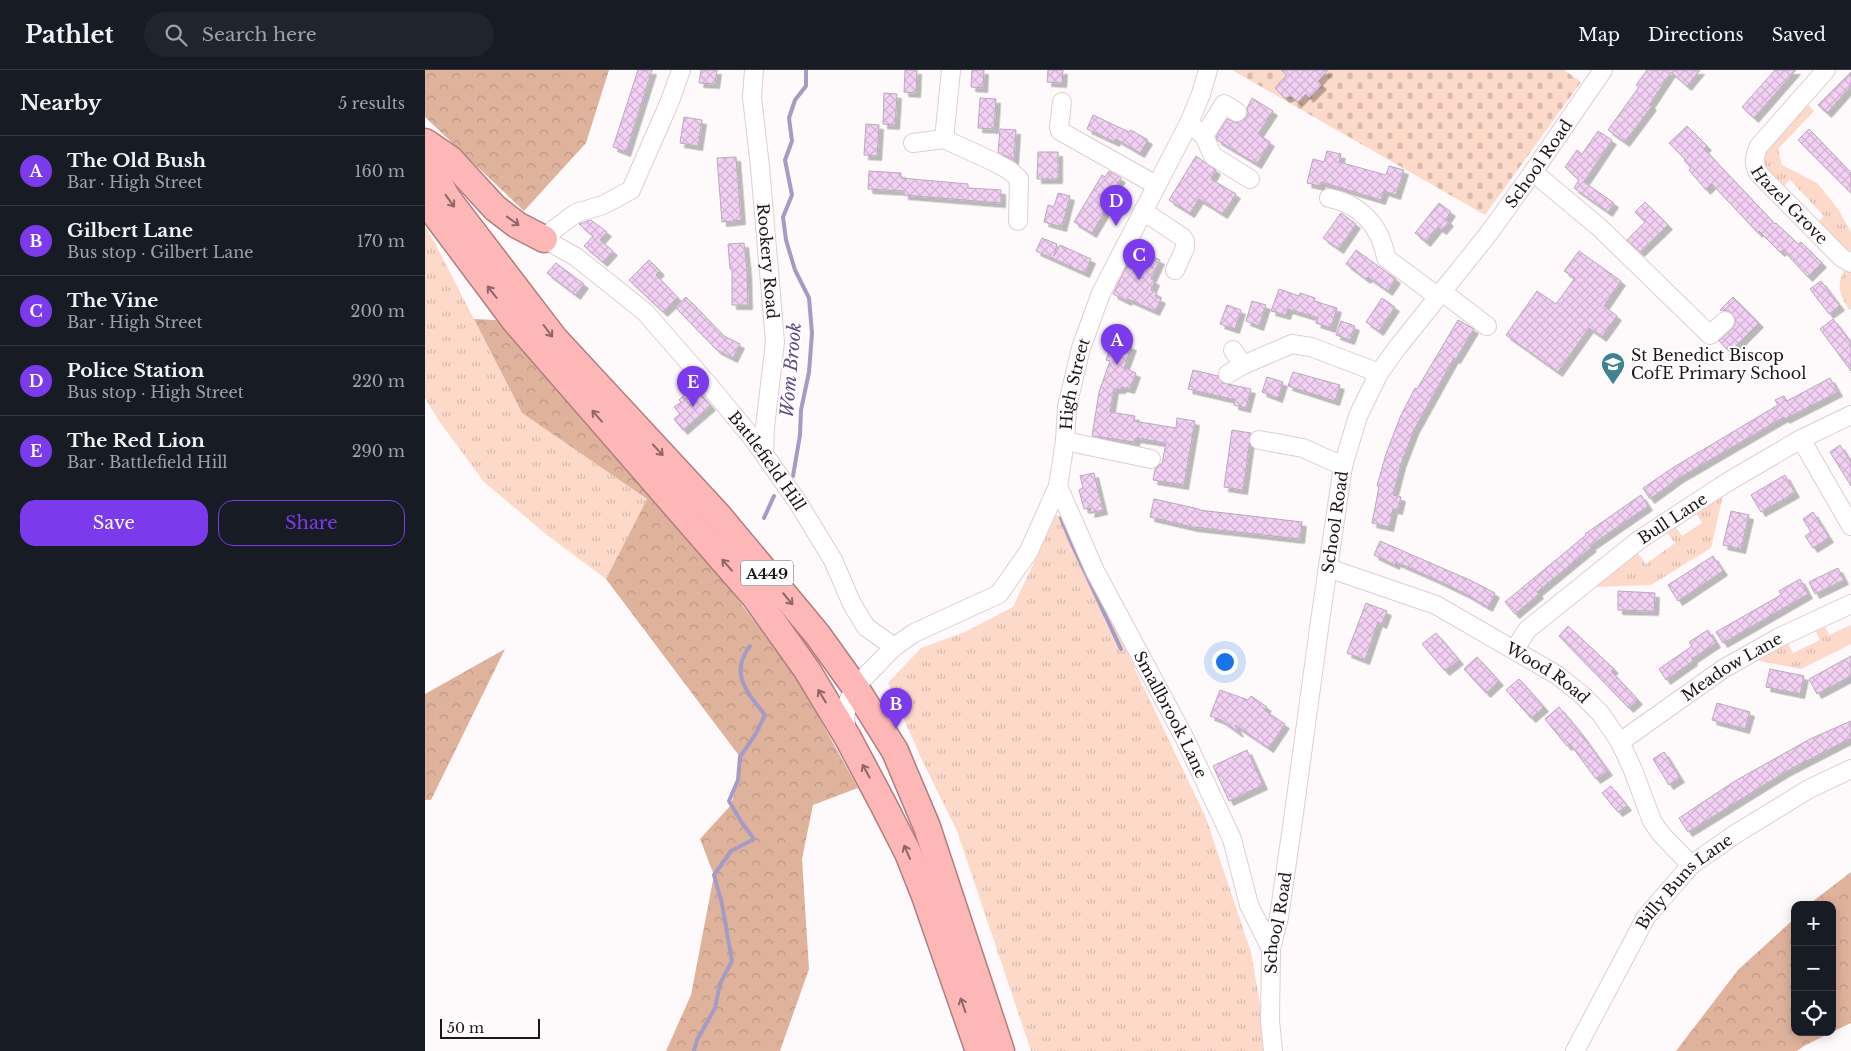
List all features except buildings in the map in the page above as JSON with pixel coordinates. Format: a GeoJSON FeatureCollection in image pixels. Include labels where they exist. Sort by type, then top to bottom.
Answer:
{"type":"FeatureCollection","features":[{"type":"Feature","properties":{"kind":"highway"},"geometry":{"type":"LineString","coordinates":[[425,142],[450,159],[495,208],[517,225],[544,239]]}},
{"type":"Feature","properties":{"kind":"highway","name":"A449"},"geometry":{"type":"LineString","coordinates":[[425,159],[447,198],[554,338],[717,514],[817,634],[855,687],[895,751],[927,827],[1001,1051]]}},
{"type":"Feature","properties":{"kind":"highway","name":"A449"},"geometry":{"type":"LineString","coordinates":[[425,198],[437,218],[515,321],[755,597],[807,670],[848,738],[908,853],[979,1051]]}},
{"type":"Feature","properties":{"kind":"street"},"geometry":{"type":"LineString","coordinates":[[544,239],[576,213],[603,205],[631,190],[671,101],[681,70]]}},
{"type":"Feature","properties":{"kind":"street","name":"Rookery Road"},"geometry":{"type":"LineString","coordinates":[[754,70],[752,97],[775,342],[765,427],[764,454]]}},
{"type":"Feature","properties":{"kind":"street"},"geometry":{"type":"LineString","coordinates":[[944,139],[951,70]]}},
{"type":"Feature","properties":{"kind":"street","name":"High Street"},"geometry":{"type":"LineString","coordinates":[[855,687],[894,646],[914,633],[999,594],[1029,551],[1058,486],[1065,441],[1067,407],[1081,348],[1101,293],[1189,124],[1201,94],[1207,70]]}},
{"type":"Feature","properties":{"kind":"street","name":"School Road"},"geometry":{"type":"LineString","coordinates":[[1273,1051],[1270,1021],[1271,949],[1280,907],[1343,466],[1358,416],[1379,373],[1439,294],[1489,233],[1603,70]]}},
{"type":"Feature","properties":{"kind":"street","name":"Hazel Grove"},"geometry":{"type":"LineString","coordinates":[[1827,70],[1759,146],[1754,158],[1755,167],[1759,174],[1835,252],[1851,263]]}},
{"type":"Feature","properties":{"kind":"street"},"geometry":{"type":"LineString","coordinates":[[1062,102],[1060,131],[1156,185]]}},
{"type":"Feature","properties":{"kind":"street"},"geometry":{"type":"LineString","coordinates":[[1204,136],[1224,104],[1237,112]]}},
{"type":"Feature","properties":{"kind":"street"},"geometry":{"type":"LineString","coordinates":[[1189,124],[1204,136],[1213,156],[1250,179]]}},
{"type":"Feature","properties":{"kind":"street"},"geometry":{"type":"LineString","coordinates":[[913,144],[944,139],[992,160],[1009,170],[1019,180],[1018,221]]}},
{"type":"Feature","properties":{"kind":"street"},"geometry":{"type":"LineString","coordinates":[[1533,172],[1600,228],[1710,335],[1725,321]]}},
{"type":"Feature","properties":{"kind":"street"},"geometry":{"type":"LineString","coordinates":[[1329,198],[1343,201],[1366,215],[1376,229],[1384,246],[1386,258],[1487,326]]}},
{"type":"Feature","properties":{"kind":"street"},"geometry":{"type":"LineString","coordinates":[[1143,211],[1181,237],[1185,242],[1185,248],[1175,270]]}},
{"type":"Feature","properties":{"kind":"street","name":"Battlefield Hill"},"geometry":{"type":"LineString","coordinates":[[544,239],[576,257],[645,312],[712,389],[764,454],[797,502],[833,560],[852,604],[866,627],[894,646]]}},
{"type":"Feature","properties":{"kind":"street"},"geometry":{"type":"LineString","coordinates":[[1233,350],[1236,370],[1292,344],[1311,347],[1379,373]]}},
{"type":"Feature","properties":{"kind":"street","name":"Bull Lane"},"geometry":{"type":"LineString","coordinates":[[1515,649],[1527,630],[1639,540],[1726,483],[1801,439],[1851,415]]}},
{"type":"Feature","properties":{"kind":"street"},"geometry":{"type":"LineString","coordinates":[[1801,439],[1851,526]]}},
{"type":"Feature","properties":{"kind":"street"},"geometry":{"type":"LineString","coordinates":[[1259,440],[1303,448],[1343,466]]}},
{"type":"Feature","properties":{"kind":"street"},"geometry":{"type":"LineString","coordinates":[[1065,441],[1151,459]]}},
{"type":"Feature","properties":{"kind":"street","name":"Smallbrook Lane"},"geometry":{"type":"LineString","coordinates":[[1058,486],[1095,571],[1184,737],[1232,839],[1249,905],[1271,949]]}},
{"type":"Feature","properties":{"kind":"street","name":"Wood Road"},"geometry":{"type":"LineString","coordinates":[[1328,568],[1436,605],[1515,649],[1557,675],[1582,695],[1601,714],[1620,742],[1633,770],[1652,821],[1661,834],[1691,864]]}},
{"type":"Feature","properties":{"kind":"street","name":"Meadow Lane"},"geometry":{"type":"LineString","coordinates":[[1620,742],[1723,668],[1779,638],[1851,604]]}},
{"type":"Feature","properties":{"kind":"street"},"geometry":{"type":"LineString","coordinates":[[848,738],[845,717],[848,702],[855,687]]}},
{"type":"Feature","properties":{"kind":"street","name":"Billy Buns Lane"},"geometry":{"type":"LineString","coordinates":[[1575,1051],[1645,918],[1691,864],[1737,832],[1809,789],[1851,769]]}},
{"type":"Feature","properties":{"kind":"green space"},"geometry":{"type":"Polygon","coordinates":[[[425,70],[609,70],[586,143],[524,211],[425,117],[425,70]]]}},
{"type":"Feature","properties":{"kind":"green space"},"geometry":{"type":"Polygon","coordinates":[[[1232,70],[1564,70],[1581,82],[1485,215],[1232,70]]]}},
{"type":"Feature","properties":{"kind":"green space"},"geometry":{"type":"Polygon","coordinates":[[[1806,103],[1814,111],[1778,149],[1782,165],[1817,183],[1838,209],[1851,232],[1851,256],[1816,224],[1824,216],[1790,180],[1782,188],[1767,175],[1762,162],[1764,148],[1806,103]]]}},
{"type":"Feature","properties":{"kind":"green space"},"geometry":{"type":"Polygon","coordinates":[[[425,227],[522,413],[647,499],[606,579],[547,535],[484,482],[439,421],[425,398],[425,227]]]}},
{"type":"Feature","properties":{"kind":"green space"},"geometry":{"type":"Polygon","coordinates":[[[1844,270],[1851,272],[1851,309],[1849,310],[1840,291],[1840,282],[1844,270]]]}},
{"type":"Feature","properties":{"kind":"green space"},"geometry":{"type":"Polygon","coordinates":[[[474,319],[496,320],[690,536],[797,678],[858,788],[813,805],[802,859],[809,969],[780,1051],[666,1051],[691,995],[714,875],[700,839],[731,805],[738,780],[740,757],[606,579],[647,499],[522,413],[474,319]]]}},
{"type":"Feature","properties":{"kind":"green space"},"geometry":{"type":"Polygon","coordinates":[[[1724,491],[1711,548],[1651,585],[1595,587],[1637,552],[1646,564],[1675,543],[1665,530],[1674,525],[1682,536],[1702,523],[1695,511],[1724,491]]]}},
{"type":"Feature","properties":{"kind":"green space"},"geometry":{"type":"Polygon","coordinates":[[[1056,515],[1069,518],[1078,549],[1206,818],[1251,952],[1260,1004],[1263,1051],[1031,1051],[957,831],[921,758],[888,683],[921,648],[965,632],[1013,607],[1056,515]]]}},
{"type":"Feature","properties":{"kind":"green space"},"geometry":{"type":"Polygon","coordinates":[[[1824,624],[1829,635],[1851,625],[1851,644],[1801,669],[1755,660],[1787,642],[1793,653],[1820,640],[1814,628],[1824,624]]]}},
{"type":"Feature","properties":{"kind":"green space"},"geometry":{"type":"Polygon","coordinates":[[[505,649],[431,800],[425,800],[425,694],[505,649]]]}},
{"type":"Feature","properties":{"kind":"green space"},"geometry":{"type":"Polygon","coordinates":[[[1851,872],[1851,1023],[1836,1030],[1836,901],[1813,901],[1851,872]]]}},
{"type":"Feature","properties":{"kind":"green space"},"geometry":{"type":"Polygon","coordinates":[[[1791,922],[1791,1036],[1824,1036],[1797,1051],[1676,1051],[1738,970],[1791,922]]]}},
{"type":"Feature","properties":{"kind":"waterway","name":"Wom Brook"},"geometry":{"type":"LineString","coordinates":[[793,476],[800,435],[801,410],[809,372],[812,333],[809,298],[795,270],[786,240],[783,217],[792,195],[785,160],[792,141],[789,118],[795,100],[806,86],[806,70]]}},
{"type":"Feature","properties":{"kind":"waterway","name":"Wom Brook"},"geometry":{"type":"LineString","coordinates":[[764,518],[774,496]]}},
{"type":"Feature","properties":{"kind":"waterway"},"geometry":{"type":"LineString","coordinates":[[1061,518],[1121,649]]}},
{"type":"Feature","properties":{"kind":"waterway","name":"Wom Brook"},"geometry":{"type":"LineString","coordinates":[[694,1051],[697,1040],[715,1008],[720,984],[732,961],[722,904],[714,875],[731,851],[754,839],[729,801],[738,780],[740,757],[755,735],[765,715],[747,690],[741,674],[741,665],[750,646]]}},
{"type":"Feature","properties":{"kind":"place","name":"Police Station"},"geometry":{"type":"Point","coordinates":[1116,226]}},
{"type":"Feature","properties":{"kind":"place","name":"The Vine"},"geometry":{"type":"Point","coordinates":[1139,280]}},
{"type":"Feature","properties":{"kind":"place","name":"The Old Bush"},"geometry":{"type":"Point","coordinates":[1117,365]}},
{"type":"Feature","properties":{"kind":"place","name":"St Benedict Biscop CofE Primary School"},"geometry":{"type":"Point","coordinates":[1613,385]}},
{"type":"Feature","properties":{"kind":"place","name":"The Red Lion"},"geometry":{"type":"Point","coordinates":[693,407]}},
{"type":"Feature","properties":{"kind":"place","name":"Gilbert Lane"},"geometry":{"type":"Point","coordinates":[896,729]}}]}
